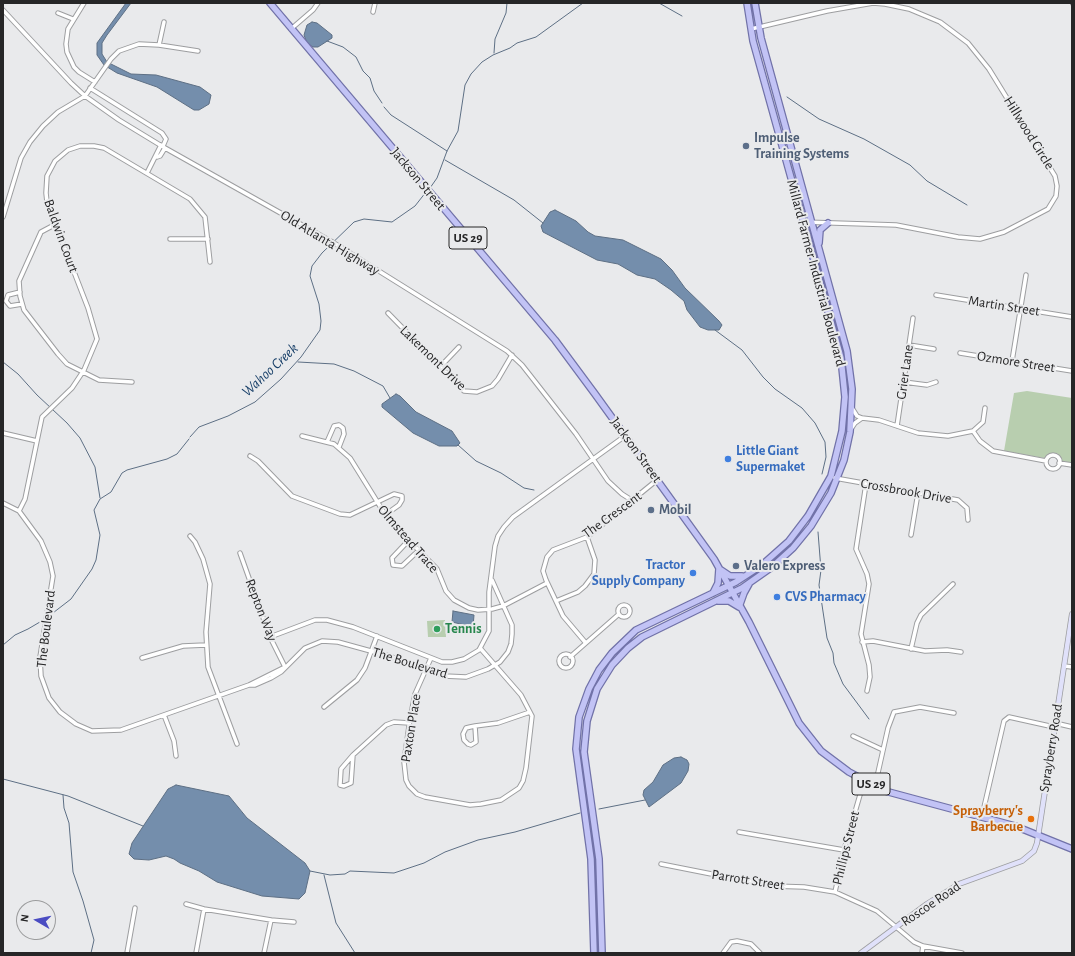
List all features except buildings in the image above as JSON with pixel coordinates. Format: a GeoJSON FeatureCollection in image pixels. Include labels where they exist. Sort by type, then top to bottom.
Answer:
{"type":"FeatureCollection","features":[{"type":"Feature","properties":{"kind":"main road","name":"Jackson Street"},"geometry":{"type":"LineString","coordinates":[[270,3],[555,340],[702,541],[729,585],[793,711],[811,738],[834,762],[864,781],[875,786],[900,796],[982,816],[1038,835],[1072,849]]}},
{"type":"Feature","properties":{"kind":"main road","name":"Millard Farmer Industrial Boulevard"},"geometry":{"type":"LineString","coordinates":[[594,953],[590,859],[576,757],[577,732],[583,702],[599,670],[612,653],[636,630],[729,585],[746,575],[776,553],[798,531],[815,506],[830,476],[842,431],[844,381],[841,358],[751,30],[747,3]]}},
{"type":"Feature","properties":{"kind":"main road","name":"Millard Farmer Industrial Boulevard"},"geometry":{"type":"LineString","coordinates":[[602,953],[600,874],[584,752],[586,728],[591,704],[605,676],[628,648],[648,634],[733,593],[779,561],[806,534],[823,509],[837,479],[850,432],[852,379],[849,360],[759,28],[755,3]]}},
{"type":"Feature","properties":{"kind":"main road"},"geometry":{"type":"LineString","coordinates":[[820,255],[819,234],[828,223]]}},
{"type":"Feature","properties":{"kind":"main road"},"geometry":{"type":"LineString","coordinates":[[713,593],[718,583],[719,569],[730,576],[746,575]]}},
{"type":"Feature","properties":{"kind":"main road"},"geometry":{"type":"LineString","coordinates":[[716,601],[729,601],[739,607],[750,582]]}},
{"type":"Feature","properties":{"kind":"street"},"geometry":{"type":"LineString","coordinates":[[84,3],[73,20],[67,36],[67,52],[74,67],[95,82]]}},
{"type":"Feature","properties":{"kind":"street"},"geometry":{"type":"LineString","coordinates":[[291,28],[313,10],[318,3]]}},
{"type":"Feature","properties":{"kind":"street"},"geometry":{"type":"LineString","coordinates":[[374,12],[375,3]]}},
{"type":"Feature","properties":{"kind":"street","name":"Hillwood Circle"},"geometry":{"type":"LineString","coordinates":[[751,30],[829,10],[873,3],[908,9],[940,22],[968,43],[989,69],[1055,176],[1057,186],[1056,196],[1048,209],[1004,232],[980,239],[958,237],[896,225],[803,222]]}},
{"type":"Feature","properties":{"kind":"street","name":"Old Atlanta Highway"},"geometry":{"type":"LineString","coordinates":[[3,10],[85,96],[163,146],[334,243],[512,355],[522,365],[576,434],[592,460],[608,481],[622,494],[633,501]]}},
{"type":"Feature","properties":{"kind":"street"},"geometry":{"type":"LineString","coordinates":[[58,13],[73,20]]}},
{"type":"Feature","properties":{"kind":"street"},"geometry":{"type":"LineString","coordinates":[[159,45],[164,22]]}},
{"type":"Feature","properties":{"kind":"street"},"geometry":{"type":"LineString","coordinates":[[3,217],[17,169],[30,142],[43,126],[58,112],[85,96],[111,59],[119,51],[139,44],[159,45],[198,51]]}},
{"type":"Feature","properties":{"kind":"street"},"geometry":{"type":"LineString","coordinates":[[90,88],[162,133],[166,139],[160,156],[156,157],[147,173]]}},
{"type":"Feature","properties":{"kind":"street","name":"Baldwin Court"},"geometry":{"type":"LineString","coordinates":[[19,510],[25,499],[44,413],[72,388],[82,373],[96,344],[97,335],[47,202],[46,184],[55,161],[68,150],[83,145],[104,148],[190,199],[205,217],[210,262]]}},
{"type":"Feature","properties":{"kind":"street"},"geometry":{"type":"LineString","coordinates":[[56,224],[40,232],[19,281],[24,310],[67,364],[82,373],[99,380],[132,382]]}},
{"type":"Feature","properties":{"kind":"street"},"geometry":{"type":"LineString","coordinates":[[170,239],[208,239]]}},
{"type":"Feature","properties":{"kind":"street"},"geometry":{"type":"LineString","coordinates":[[1012,361],[1026,275]]}},
{"type":"Feature","properties":{"kind":"street"},"geometry":{"type":"LineString","coordinates":[[20,292],[8,295],[6,301],[10,306],[22,304]]}},
{"type":"Feature","properties":{"kind":"street","name":"Martin Street"},"geometry":{"type":"LineString","coordinates":[[936,295],[1072,317]]}},
{"type":"Feature","properties":{"kind":"street","name":"Lakemont Drive"},"geometry":{"type":"LineString","coordinates":[[388,313],[464,391],[477,392],[492,386],[498,379],[512,355]]}},
{"type":"Feature","properties":{"kind":"street","name":"Grier Lane"},"geometry":{"type":"LineString","coordinates":[[897,426],[913,318]]}},
{"type":"Feature","properties":{"kind":"street"},"geometry":{"type":"LineString","coordinates":[[909,345],[934,349]]}},
{"type":"Feature","properties":{"kind":"street"},"geometry":{"type":"LineString","coordinates":[[440,367],[459,347]]}},
{"type":"Feature","properties":{"kind":"street","name":"Ozmore Street"},"geometry":{"type":"LineString","coordinates":[[960,353],[1072,371]]}},
{"type":"Feature","properties":{"kind":"street"},"geometry":{"type":"LineString","coordinates":[[904,382],[927,385],[936,382]]}},
{"type":"Feature","properties":{"kind":"street"},"geometry":{"type":"LineString","coordinates":[[852,408],[857,416],[862,418],[897,426],[918,433],[936,436],[948,436],[973,431],[983,422],[985,408]]}},
{"type":"Feature","properties":{"kind":"street"},"geometry":{"type":"LineString","coordinates":[[850,432],[855,423],[862,418]]}},
{"type":"Feature","properties":{"kind":"street"},"geometry":{"type":"LineString","coordinates":[[327,442],[334,426],[339,425],[343,428],[344,434],[339,447]]}},
{"type":"Feature","properties":{"kind":"street"},"geometry":{"type":"LineString","coordinates":[[973,431],[980,440],[992,450],[1046,461]]}},
{"type":"Feature","properties":{"kind":"street"},"geometry":{"type":"LineString","coordinates":[[3,433],[37,440]]}},
{"type":"Feature","properties":{"kind":"street","name":"Olmstead Trace"},"geometry":{"type":"LineString","coordinates":[[302,436],[327,442],[339,447],[350,458],[385,515],[437,569],[446,591],[454,600],[469,608],[478,610],[488,609],[503,606],[547,583]]}},
{"type":"Feature","properties":{"kind":"street","name":"The Boulevard"},"geometry":{"type":"LineString","coordinates":[[270,637],[315,620],[338,621],[442,662],[452,662],[464,659],[480,648],[489,631],[491,623],[488,609],[495,546],[504,527],[513,517],[625,436]]}},
{"type":"Feature","properties":{"kind":"street"},"geometry":{"type":"LineString","coordinates":[[250,456],[258,461],[292,496],[298,500],[347,516],[359,512],[394,494],[402,496],[402,500],[399,505],[385,515]]}},
{"type":"Feature","properties":{"kind":"street"},"geometry":{"type":"LineString","coordinates":[[1046,461],[1048,457],[1054,456],[1059,459],[1059,463]]}},
{"type":"Feature","properties":{"kind":"street"},"geometry":{"type":"LineString","coordinates":[[1046,461],[1047,465],[1052,469],[1056,468],[1059,463]]}},
{"type":"Feature","properties":{"kind":"street"},"geometry":{"type":"LineString","coordinates":[[1059,463],[1072,465]]}},
{"type":"Feature","properties":{"kind":"street","name":"Crossbrook Drive"},"geometry":{"type":"LineString","coordinates":[[830,476],[837,479],[961,501],[967,508],[968,520]]}},
{"type":"Feature","properties":{"kind":"street","name":"The Crescent"},"geometry":{"type":"LineString","coordinates":[[585,642],[563,616],[547,583],[543,571],[546,557],[553,550],[587,537],[657,480]]}},
{"type":"Feature","properties":{"kind":"street"},"geometry":{"type":"LineString","coordinates":[[866,484],[856,549],[867,574],[869,584],[861,631],[862,642],[870,665],[870,677],[867,691]]}},
{"type":"Feature","properties":{"kind":"street"},"geometry":{"type":"LineString","coordinates":[[911,535],[918,493]]}},
{"type":"Feature","properties":{"kind":"street"},"geometry":{"type":"LineString","coordinates":[[3,503],[19,510]]}},
{"type":"Feature","properties":{"kind":"street","name":"The Boulevard"},"geometry":{"type":"LineString","coordinates":[[19,510],[41,541],[50,562],[53,576],[40,657],[41,676],[49,698],[60,712],[76,724],[92,730],[121,730],[248,685],[285,667],[305,648],[322,641],[332,640],[371,651],[444,676],[466,677],[500,662],[511,644],[512,625],[491,579]]}},
{"type":"Feature","properties":{"kind":"street"},"geometry":{"type":"LineString","coordinates":[[190,536],[195,542],[203,559],[210,584],[206,645],[208,667],[237,744]]}},
{"type":"Feature","properties":{"kind":"street"},"geometry":{"type":"LineString","coordinates":[[556,601],[578,592],[585,586],[594,574],[595,560],[587,537]]}},
{"type":"Feature","properties":{"kind":"street"},"geometry":{"type":"LineString","coordinates":[[409,540],[392,558],[393,565],[402,566],[419,550]]}},
{"type":"Feature","properties":{"kind":"street","name":"Repton Way"},"geometry":{"type":"LineString","coordinates":[[240,553],[270,637],[285,667]]}},
{"type":"Feature","properties":{"kind":"street"},"geometry":{"type":"LineString","coordinates":[[911,649],[917,623],[921,615],[953,584]]}},
{"type":"Feature","properties":{"kind":"street"},"geometry":{"type":"LineString","coordinates":[[570,656],[619,614]]}},
{"type":"Feature","properties":{"kind":"street","name":"Sprayberry Road"},"geometry":{"type":"LineString","coordinates":[[1038,835],[1072,614]]}},
{"type":"Feature","properties":{"kind":"street"},"geometry":{"type":"LineString","coordinates":[[324,708],[357,680],[365,668],[377,636]]}},
{"type":"Feature","properties":{"kind":"street"},"geometry":{"type":"LineString","coordinates":[[862,642],[874,640],[925,651],[947,650],[961,652]]}},
{"type":"Feature","properties":{"kind":"street"},"geometry":{"type":"LineString","coordinates":[[142,658],[183,646],[206,645]]}},
{"type":"Feature","properties":{"kind":"street","name":"Paxton Place"},"geometry":{"type":"LineString","coordinates":[[430,658],[415,694],[409,723],[404,772],[409,786],[417,794],[425,797],[470,805],[501,800],[519,788],[523,781],[529,749],[532,716],[520,695],[480,648]]}},
{"type":"Feature","properties":{"kind":"street"},"geometry":{"type":"LineString","coordinates":[[1064,666],[1072,667]]}},
{"type":"Feature","properties":{"kind":"street"},"geometry":{"type":"LineString","coordinates":[[875,786],[888,728],[894,712],[920,707],[954,713]]}},
{"type":"Feature","properties":{"kind":"street"},"geometry":{"type":"LineString","coordinates":[[475,726],[476,742],[471,745],[464,740],[464,731],[466,728],[475,726],[498,723],[530,712]]}},
{"type":"Feature","properties":{"kind":"street"},"geometry":{"type":"LineString","coordinates":[[164,715],[174,741],[176,756]]}},
{"type":"Feature","properties":{"kind":"street"},"geometry":{"type":"LineString","coordinates":[[982,816],[1004,721],[1009,718],[1072,727]]}},
{"type":"Feature","properties":{"kind":"street"},"geometry":{"type":"LineString","coordinates":[[353,755],[351,783],[344,786],[340,785],[341,769],[353,755],[386,725],[394,722],[409,723]]}},
{"type":"Feature","properties":{"kind":"street"},"geometry":{"type":"LineString","coordinates":[[853,736],[883,750]]}},
{"type":"Feature","properties":{"kind":"street","name":"Phillips Street"},"geometry":{"type":"LineString","coordinates":[[864,781],[844,850],[835,892],[871,907],[898,927],[909,939],[923,946]]}},
{"type":"Feature","properties":{"kind":"street"},"geometry":{"type":"LineString","coordinates":[[739,832],[844,850]]}},
{"type":"Feature","properties":{"kind":"street","name":"Roscoe Road"},"geometry":{"type":"LineString","coordinates":[[861,953],[927,904],[959,884],[1028,858],[1036,848],[1038,835]]}},
{"type":"Feature","properties":{"kind":"street","name":"Parrott Street"},"geometry":{"type":"LineString","coordinates":[[661,864],[772,886],[804,887],[835,892]]}},
{"type":"Feature","properties":{"kind":"street"},"geometry":{"type":"LineString","coordinates":[[186,904],[204,909],[271,920],[294,922]]}},
{"type":"Feature","properties":{"kind":"street"},"geometry":{"type":"LineString","coordinates":[[127,953],[135,908]]}},
{"type":"Feature","properties":{"kind":"street"},"geometry":{"type":"LineString","coordinates":[[196,953],[204,909]]}},
{"type":"Feature","properties":{"kind":"street"},"geometry":{"type":"LineString","coordinates":[[264,953],[271,920]]}},
{"type":"Feature","properties":{"kind":"street"},"geometry":{"type":"LineString","coordinates":[[723,953],[731,942],[737,941],[751,944],[760,953]]}},
{"type":"Feature","properties":{"kind":"street"},"geometry":{"type":"LineString","coordinates":[[922,953],[923,946],[962,953]]}},
{"type":"Feature","properties":{"kind":"green space"},"geometry":{"type":"Polygon","coordinates":[[[1027,391],[1072,398],[1072,463],[1062,461],[1057,453],[1051,453],[1044,458],[1004,451],[1014,393],[1027,391]]]}},
{"type":"Feature","properties":{"kind":"green space","name":"Tennis"},"geometry":{"type":"Polygon","coordinates":[[[445,620],[446,637],[428,637],[427,621],[445,620]]]}},
{"type":"Feature","properties":{"kind":"water"},"geometry":{"type":"Polygon","coordinates":[[[126,3],[131,3],[102,43],[102,54],[107,62],[131,74],[156,75],[200,87],[211,95],[209,104],[199,110],[194,110],[157,87],[117,73],[104,65],[97,55],[97,43],[126,3]]]}},
{"type":"Feature","properties":{"kind":"water"},"geometry":{"type":"Polygon","coordinates":[[[312,22],[317,23],[332,35],[332,38],[318,47],[313,47],[307,43],[304,35],[307,25],[312,22]]]}},
{"type":"Feature","properties":{"kind":"water"},"geometry":{"type":"Polygon","coordinates":[[[555,210],[576,221],[595,236],[623,240],[661,259],[672,270],[685,288],[719,321],[722,325],[719,330],[708,330],[700,327],[687,310],[684,301],[655,279],[637,275],[618,264],[597,260],[543,232],[541,226],[550,212],[555,210]]]}},
{"type":"Feature","properties":{"kind":"water"},"geometry":{"type":"Polygon","coordinates":[[[396,394],[416,412],[452,431],[460,443],[457,446],[439,446],[413,433],[382,407],[382,404],[396,394]]]}},
{"type":"Feature","properties":{"kind":"water"},"geometry":{"type":"Polygon","coordinates":[[[453,611],[474,615],[473,627],[452,622],[453,611]]]}},
{"type":"Feature","properties":{"kind":"water"},"geometry":{"type":"Polygon","coordinates":[[[681,757],[687,760],[689,764],[688,771],[681,783],[649,807],[643,795],[644,790],[653,782],[663,765],[674,758],[681,757]]]}},
{"type":"Feature","properties":{"kind":"water"},"geometry":{"type":"Polygon","coordinates":[[[176,785],[229,796],[247,818],[305,863],[310,871],[305,893],[299,899],[262,896],[217,882],[199,871],[166,856],[149,860],[134,859],[129,854],[132,843],[168,789],[176,785]]]}},
{"type":"Feature","properties":{"kind":"waterway","name":"Wahoo Creek"},"geometry":{"type":"LineString","coordinates":[[494,53],[495,39],[506,13],[507,3]]}},
{"type":"Feature","properties":{"kind":"waterway","name":"Wahoo Creek"},"geometry":{"type":"LineString","coordinates":[[430,188],[437,178],[447,151],[458,131],[465,85],[471,74],[482,62],[493,55],[510,48],[517,43],[536,37],[583,3]]}},
{"type":"Feature","properties":{"kind":"waterway"},"geometry":{"type":"LineString","coordinates":[[659,3],[682,16]]}},
{"type":"Feature","properties":{"kind":"waterway"},"geometry":{"type":"LineString","coordinates":[[327,41],[343,47],[356,57],[363,71],[370,78],[374,91],[382,103]]}},
{"type":"Feature","properties":{"kind":"waterway"},"geometry":{"type":"LineString","coordinates":[[787,97],[819,119],[864,139],[910,165],[927,181],[967,205]]}},
{"type":"Feature","properties":{"kind":"waterway"},"geometry":{"type":"LineString","coordinates":[[384,107],[391,115],[447,151]]}},
{"type":"Feature","properties":{"kind":"waterway"},"geometry":{"type":"LineString","coordinates":[[445,160],[514,200],[543,223]]}},
{"type":"Feature","properties":{"kind":"waterway","name":"Wahoo Creek"},"geometry":{"type":"LineString","coordinates":[[190,437],[199,427],[228,416],[255,402],[281,379],[301,357],[320,330],[321,321],[319,304],[310,276],[312,266],[322,253],[354,222],[364,219],[392,222],[415,206],[426,192]]}},
{"type":"Feature","properties":{"kind":"waterway"},"geometry":{"type":"LineString","coordinates":[[715,330],[742,350],[763,377],[775,389],[802,408],[815,423],[825,442],[826,457],[822,474]]}},
{"type":"Feature","properties":{"kind":"waterway"},"geometry":{"type":"LineString","coordinates":[[3,362],[18,374],[80,438],[95,467],[100,498]]}},
{"type":"Feature","properties":{"kind":"waterway"},"geometry":{"type":"LineString","coordinates":[[298,362],[334,364],[354,371],[383,386],[390,398]]}},
{"type":"Feature","properties":{"kind":"waterway","name":"Wahoo Creek"},"geometry":{"type":"LineString","coordinates":[[49,616],[71,599],[92,569],[96,560],[100,535],[94,510],[100,499],[111,492],[122,473],[127,470],[167,459],[177,454],[189,439]]}},
{"type":"Feature","properties":{"kind":"waterway"},"geometry":{"type":"LineString","coordinates":[[458,445],[476,461],[501,473],[524,488],[534,490]]}},
{"type":"Feature","properties":{"kind":"waterway"},"geometry":{"type":"LineString","coordinates":[[818,532],[821,570],[819,585],[827,638],[833,653],[834,663],[843,684],[869,719]]}},
{"type":"Feature","properties":{"kind":"waterway","name":"Wahoo Creek"},"geometry":{"type":"LineString","coordinates":[[3,645],[15,635],[45,619]]}},
{"type":"Feature","properties":{"kind":"waterway"},"geometry":{"type":"LineString","coordinates":[[3,779],[68,796],[143,826]]}},
{"type":"Feature","properties":{"kind":"waterway"},"geometry":{"type":"LineString","coordinates":[[63,795],[64,808],[69,823],[73,872],[94,940],[91,953]]}},
{"type":"Feature","properties":{"kind":"waterway"},"geometry":{"type":"LineString","coordinates":[[599,809],[645,800]]}},
{"type":"Feature","properties":{"kind":"waterway"},"geometry":{"type":"LineString","coordinates":[[310,871],[330,875],[345,874],[350,871],[394,873],[424,863],[445,852],[478,840],[515,832],[580,813]]}},
{"type":"Feature","properties":{"kind":"waterway"},"geometry":{"type":"LineString","coordinates":[[324,875],[336,923],[355,953]]}},
{"type":"Feature","properties":{"kind":"place","name":"Impulse Training Systems"},"geometry":{"type":"Point","coordinates":[746,146]}},
{"type":"Feature","properties":{"kind":"place","name":"Little Giant Supermaket"},"geometry":{"type":"Point","coordinates":[728,459]}},
{"type":"Feature","properties":{"kind":"place","name":"Mobil"},"geometry":{"type":"Point","coordinates":[651,510]}},
{"type":"Feature","properties":{"kind":"place","name":"Valero Express"},"geometry":{"type":"Point","coordinates":[736,566]}},
{"type":"Feature","properties":{"kind":"place","name":"Tractor Supply Company"},"geometry":{"type":"Point","coordinates":[693,573]}},
{"type":"Feature","properties":{"kind":"place","name":"CVS Pharmacy"},"geometry":{"type":"Point","coordinates":[777,597]}},
{"type":"Feature","properties":{"kind":"place","name":"Tennis"},"geometry":{"type":"Point","coordinates":[437,629]}},
{"type":"Feature","properties":{"kind":"place","name":"Sprayberry's Barbecue"},"geometry":{"type":"Point","coordinates":[1031,819]}}]}
